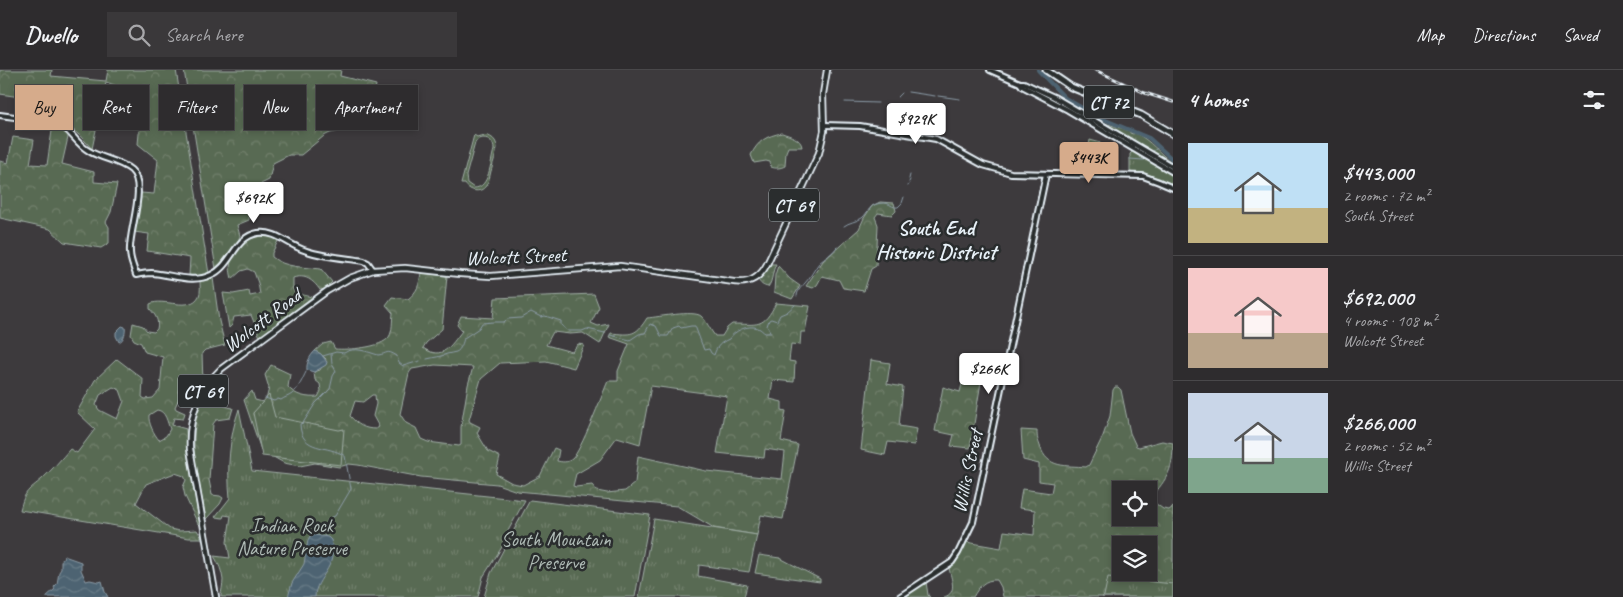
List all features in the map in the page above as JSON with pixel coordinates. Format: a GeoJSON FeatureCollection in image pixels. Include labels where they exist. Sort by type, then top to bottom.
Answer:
{"type":"FeatureCollection","features":[{"type":"Feature","properties":{"kind":"highway","name":"CT 72"},"geometry":{"type":"LineString","coordinates":[[1046,70],[1071,87],[1141,115],[1173,134]]}},
{"type":"Feature","properties":{"kind":"main road","name":"CT 69"},"geometry":{"type":"LineString","coordinates":[[824,125],[823,94],[827,70]]}},
{"type":"Feature","properties":{"kind":"main road"},"geometry":{"type":"LineString","coordinates":[[990,70],[1024,83],[1054,98],[1173,167]]}},
{"type":"Feature","properties":{"kind":"main road"},"geometry":{"type":"LineString","coordinates":[[1020,83],[1022,86],[1068,110],[1173,172]]}},
{"type":"Feature","properties":{"kind":"main road"},"geometry":{"type":"LineString","coordinates":[[0,115],[58,123],[65,127],[86,150],[124,165],[133,172],[137,181],[138,192],[130,239],[130,254],[136,275],[150,273],[197,279],[209,276],[222,268],[244,239],[251,235],[264,233],[276,235],[306,251],[364,261],[373,270]]}},
{"type":"Feature","properties":{"kind":"main road"},"geometry":{"type":"LineString","coordinates":[[824,125],[860,126],[930,138],[944,143],[975,162],[1011,173],[1143,176],[1173,188]]}},
{"type":"Feature","properties":{"kind":"main road","name":"Wolcott Street"},"geometry":{"type":"LineString","coordinates":[[373,270],[405,268],[491,276],[620,266],[740,283],[750,281],[761,273],[767,264],[817,158],[824,125]]}},
{"type":"Feature","properties":{"kind":"main road","name":"Willis Street"},"geometry":{"type":"LineString","coordinates":[[899,597],[952,562],[972,522],[1046,174]]}},
{"type":"Feature","properties":{"kind":"main road","name":"Wolcott Road"},"geometry":{"type":"LineString","coordinates":[[216,597],[190,449],[191,425],[199,398],[208,383],[221,369],[322,294],[350,278],[373,270]]}},
{"type":"Feature","properties":{"kind":"green space"},"geometry":{"type":"Polygon","coordinates":[[[0,70],[52,70],[51,76],[106,81],[108,70],[176,70],[178,85],[159,85],[159,130],[186,130],[209,274],[197,277],[189,275],[190,258],[147,251],[149,234],[134,232],[141,193],[154,194],[158,160],[138,144],[139,130],[149,130],[149,85],[114,85],[106,82],[105,85],[83,85],[83,130],[96,130],[92,149],[73,130],[73,85],[15,85],[15,96],[0,94],[0,70]]]}},
{"type":"Feature","properties":{"kind":"green space"},"geometry":{"type":"Polygon","coordinates":[[[184,70],[341,70],[340,76],[376,85],[316,85],[316,130],[340,131],[324,136],[301,155],[289,155],[273,163],[269,180],[249,190],[249,220],[237,225],[240,236],[238,241],[216,269],[194,130],[234,130],[234,85],[186,85],[184,70]]]}},
{"type":"Feature","properties":{"kind":"green space"},"geometry":{"type":"Polygon","coordinates":[[[1025,80],[1101,121],[1130,131],[1130,133],[1135,133],[1146,140],[1173,163],[1173,185],[1159,178],[1130,172],[1130,154],[1133,151],[1053,103],[1022,88],[1025,80]]]}},
{"type":"Feature","properties":{"kind":"green space"},"geometry":{"type":"Polygon","coordinates":[[[52,130],[66,130],[69,133],[62,164],[94,172],[94,182],[117,184],[111,212],[106,222],[109,227],[109,243],[101,248],[64,242],[50,229],[0,218],[0,161],[8,163],[13,137],[34,140],[30,164],[47,165],[52,130]]]}},
{"type":"Feature","properties":{"kind":"green space"},"geometry":{"type":"Polygon","coordinates":[[[782,133],[800,141],[802,147],[788,147],[785,166],[773,168],[770,162],[766,161],[754,163],[751,155],[757,146],[767,138],[782,133]]]}},
{"type":"Feature","properties":{"kind":"green space"},"geometry":{"type":"Polygon","coordinates":[[[474,135],[477,137],[490,137],[497,144],[497,148],[489,180],[485,187],[476,191],[470,189],[465,184],[461,184],[474,135]],[[483,138],[478,139],[475,143],[466,176],[467,183],[474,188],[483,184],[486,179],[494,150],[491,141],[483,138]]]}},
{"type":"Feature","properties":{"kind":"green space"},"geometry":{"type":"Polygon","coordinates":[[[1090,140],[1101,143],[1096,152],[1088,151],[1090,140]]]}},
{"type":"Feature","properties":{"kind":"green space"},"geometry":{"type":"Polygon","coordinates":[[[880,202],[894,203],[896,211],[892,215],[878,213],[875,217],[878,225],[876,266],[871,269],[864,291],[843,288],[839,280],[822,276],[813,288],[806,286],[823,261],[859,229],[872,206],[880,202]]]}},
{"type":"Feature","properties":{"kind":"green space"},"geometry":{"type":"Polygon","coordinates":[[[261,235],[268,235],[279,239],[272,253],[272,257],[277,261],[295,266],[321,269],[332,282],[325,289],[320,290],[315,283],[305,277],[293,278],[293,290],[295,293],[312,297],[260,337],[251,315],[234,317],[229,328],[223,293],[233,294],[249,291],[250,296],[260,294],[254,272],[248,269],[241,271],[232,279],[230,266],[235,252],[242,244],[261,235]]]}},
{"type":"Feature","properties":{"kind":"green space"},"geometry":{"type":"Polygon","coordinates":[[[769,264],[776,264],[768,287],[758,279],[769,264]]]}},
{"type":"Feature","properties":{"kind":"green space"},"geometry":{"type":"Polygon","coordinates":[[[778,266],[790,279],[800,286],[792,299],[774,292],[775,275],[778,266]]]}},
{"type":"Feature","properties":{"kind":"green space"},"geometry":{"type":"Polygon","coordinates":[[[421,273],[447,276],[442,329],[423,348],[430,352],[441,352],[450,346],[462,331],[457,325],[461,316],[493,318],[495,298],[594,294],[599,307],[591,323],[598,326],[609,324],[600,344],[583,333],[553,332],[546,345],[572,352],[578,344],[584,345],[574,368],[546,361],[500,363],[481,379],[469,420],[480,427],[477,433],[488,451],[500,457],[496,474],[512,483],[523,485],[540,476],[554,448],[559,450],[557,461],[568,461],[576,454],[608,381],[618,381],[618,371],[629,344],[609,337],[611,333],[632,333],[640,328],[647,318],[676,314],[697,314],[705,320],[715,336],[722,336],[732,324],[754,324],[763,321],[776,303],[810,306],[805,332],[801,332],[800,345],[791,344],[789,361],[795,362],[794,382],[773,380],[770,399],[782,402],[782,410],[786,411],[781,441],[798,445],[783,519],[761,515],[757,535],[714,528],[677,506],[517,491],[497,484],[421,477],[349,464],[339,467],[315,463],[300,466],[284,463],[261,450],[244,400],[252,391],[255,400],[263,402],[266,400],[269,388],[265,375],[271,365],[290,374],[288,387],[291,390],[306,397],[318,397],[321,391],[320,384],[315,380],[314,372],[320,370],[326,359],[315,351],[323,344],[331,342],[335,349],[348,349],[364,348],[385,341],[391,332],[393,313],[386,305],[392,297],[408,299],[419,284],[421,273]],[[435,365],[412,369],[409,373],[400,414],[406,423],[416,428],[421,439],[428,442],[459,446],[461,445],[461,427],[473,367],[435,365]],[[651,386],[640,444],[617,437],[600,460],[576,474],[573,486],[592,485],[597,491],[607,493],[625,491],[635,483],[638,456],[706,471],[782,479],[785,452],[765,449],[764,458],[717,453],[727,396],[651,386]],[[372,395],[363,402],[355,401],[350,416],[362,426],[376,429],[379,427],[373,416],[376,404],[375,395],[372,395]]]}},
{"type":"Feature","properties":{"kind":"green space"},"geometry":{"type":"Polygon","coordinates":[[[213,278],[219,321],[225,345],[205,350],[202,353],[203,384],[195,401],[182,395],[180,396],[175,407],[185,413],[183,419],[174,418],[172,425],[186,429],[187,452],[200,524],[198,524],[185,496],[183,487],[186,480],[184,476],[175,473],[146,484],[136,503],[170,529],[179,531],[197,530],[202,538],[189,538],[20,510],[28,492],[70,449],[77,453],[95,429],[77,412],[95,380],[117,359],[143,379],[142,397],[145,399],[153,398],[160,390],[163,357],[145,352],[141,343],[134,340],[131,335],[133,323],[143,326],[147,331],[154,332],[158,326],[155,316],[150,309],[150,304],[162,302],[183,304],[195,301],[200,294],[200,281],[213,278]],[[113,387],[100,395],[96,405],[99,410],[117,419],[124,401],[120,390],[113,387]],[[157,410],[149,415],[149,421],[159,440],[166,436],[170,429],[162,412],[157,410]]]}},
{"type":"Feature","properties":{"kind":"green space"},"geometry":{"type":"Polygon","coordinates":[[[871,360],[890,363],[887,384],[903,387],[899,426],[917,429],[914,445],[888,442],[885,455],[861,450],[871,360]]]}},
{"type":"Feature","properties":{"kind":"green space"},"geometry":{"type":"Polygon","coordinates":[[[965,372],[982,376],[970,448],[951,446],[954,435],[935,431],[943,387],[960,392],[965,372]]]}},
{"type":"Feature","properties":{"kind":"green space"},"geometry":{"type":"Polygon","coordinates":[[[1115,387],[1118,387],[1121,390],[1130,433],[1136,446],[1139,447],[1162,441],[1173,443],[1171,467],[1157,490],[1157,481],[1112,481],[1112,526],[1157,526],[1157,505],[1163,509],[1169,510],[1173,507],[1173,597],[1003,597],[997,580],[992,580],[985,582],[973,597],[944,597],[952,589],[949,568],[957,559],[966,542],[1001,548],[1004,531],[1034,535],[1035,510],[1019,508],[1022,489],[1051,493],[1053,483],[1039,481],[1039,464],[1023,460],[1021,430],[1037,431],[1043,453],[1052,462],[1065,466],[1086,467],[1089,465],[1103,436],[1110,416],[1113,390],[1115,387]]]}},
{"type":"Feature","properties":{"kind":"green space"},"geometry":{"type":"Polygon","coordinates":[[[207,390],[221,404],[233,408],[230,418],[216,420],[213,424],[209,480],[212,495],[223,498],[206,519],[196,470],[194,438],[200,406],[207,390]]]}},
{"type":"Feature","properties":{"kind":"green space","name":"Indian Rock Nature Preserve"},"geometry":{"type":"Polygon","coordinates":[[[269,395],[275,417],[339,430],[344,429],[341,465],[262,456],[253,413],[269,395]]]}},
{"type":"Feature","properties":{"kind":"green space","name":"Indian Rock Nature Preserve"},"geometry":{"type":"Polygon","coordinates":[[[239,409],[252,471],[525,500],[504,538],[502,547],[483,577],[478,597],[221,597],[223,577],[214,556],[230,558],[227,542],[231,516],[215,517],[230,498],[230,453],[239,409]]]}},
{"type":"Feature","properties":{"kind":"green space","name":"South Mountain Preserve"},"geometry":{"type":"Polygon","coordinates":[[[530,500],[650,515],[635,597],[484,597],[491,573],[530,500]]]}},
{"type":"Feature","properties":{"kind":"green space","name":"South Mountain Preserve"},"geometry":{"type":"Polygon","coordinates":[[[654,519],[757,535],[749,572],[699,565],[698,576],[747,585],[744,597],[639,597],[654,519]]]}},
{"type":"Feature","properties":{"kind":"green space"},"geometry":{"type":"Polygon","coordinates":[[[759,555],[780,558],[820,579],[820,582],[755,573],[759,555]]]}},
{"type":"Feature","properties":{"kind":"green space"},"geometry":{"type":"Polygon","coordinates":[[[1108,577],[1112,577],[1112,581],[1145,581],[1173,584],[1173,597],[1102,597],[1104,596],[1108,577]]]}},
{"type":"Feature","properties":{"kind":"green space"},"geometry":{"type":"Polygon","coordinates":[[[926,582],[930,597],[903,597],[926,582]]]}},
{"type":"Feature","properties":{"kind":"water"},"geometry":{"type":"Polygon","coordinates":[[[122,326],[125,327],[125,333],[119,342],[116,332],[122,326]]]}},
{"type":"Feature","properties":{"kind":"water"},"geometry":{"type":"Polygon","coordinates":[[[315,351],[321,354],[327,362],[326,365],[314,372],[307,370],[307,367],[315,351]]]}},
{"type":"Feature","properties":{"kind":"water"},"geometry":{"type":"Polygon","coordinates":[[[310,536],[328,537],[331,540],[333,550],[329,565],[316,590],[315,597],[288,597],[292,583],[304,564],[308,540],[310,536]]]}},
{"type":"Feature","properties":{"kind":"water"},"geometry":{"type":"Polygon","coordinates":[[[64,556],[81,562],[81,570],[86,581],[102,581],[108,597],[46,597],[55,589],[64,556]]]}},
{"type":"Feature","properties":{"kind":"waterway"},"geometry":{"type":"LineString","coordinates":[[1038,70],[1065,98],[1096,116],[1149,138],[1173,160]]}},
{"type":"Feature","properties":{"kind":"waterway"},"geometry":{"type":"LineString","coordinates":[[908,92],[935,96]]}},
{"type":"Feature","properties":{"kind":"waterway"},"geometry":{"type":"LineString","coordinates":[[898,97],[902,93]]}},
{"type":"Feature","properties":{"kind":"waterway"},"geometry":{"type":"LineString","coordinates":[[938,96],[960,99]]}},
{"type":"Feature","properties":{"kind":"waterway"},"geometry":{"type":"LineString","coordinates":[[845,102],[878,103]]}},
{"type":"Feature","properties":{"kind":"waterway"},"geometry":{"type":"LineString","coordinates":[[1153,151],[1159,147]]}},
{"type":"Feature","properties":{"kind":"waterway"},"geometry":{"type":"LineString","coordinates":[[1130,159],[1146,159]]}},
{"type":"Feature","properties":{"kind":"waterway"},"geometry":{"type":"LineString","coordinates":[[909,179],[910,175]]}},
{"type":"Feature","properties":{"kind":"waterway"},"geometry":{"type":"LineString","coordinates":[[844,226],[862,218],[875,204],[886,203],[898,207],[904,197]]}},
{"type":"Feature","properties":{"kind":"waterway"},"geometry":{"type":"LineString","coordinates":[[797,296],[799,290],[819,263],[837,247]]}},
{"type":"Feature","properties":{"kind":"waterway"},"geometry":{"type":"LineString","coordinates":[[610,335],[630,340],[639,334],[645,333],[650,324],[656,326],[661,336],[668,336],[673,328],[695,326],[704,350],[709,349],[714,355],[719,345],[742,329],[754,327],[759,328],[765,333],[771,333],[767,326],[769,320],[777,321],[780,315],[795,305]]}},
{"type":"Feature","properties":{"kind":"waterway"},"geometry":{"type":"LineString","coordinates":[[427,359],[458,351],[464,338],[479,328],[482,323],[504,322],[507,319],[521,318],[531,312],[541,317],[545,316],[561,321],[561,325],[568,331],[587,329],[605,333]]}},
{"type":"Feature","properties":{"kind":"waterway"},"geometry":{"type":"LineString","coordinates":[[323,356],[336,352],[344,353],[357,350],[378,355],[387,352],[391,353],[397,356],[399,363],[403,366],[420,361]]}},
{"type":"Feature","properties":{"kind":"waterway"},"geometry":{"type":"LineString","coordinates":[[325,536],[327,521],[335,516],[351,489],[345,456],[338,452],[310,444],[305,440],[300,424],[303,423],[315,404],[330,389],[336,371],[332,364],[331,354]]}},
{"type":"Feature","properties":{"kind":"waterway"},"geometry":{"type":"LineString","coordinates":[[265,398],[274,401],[291,395],[306,372]]}},
{"type":"Feature","properties":{"kind":"railway"},"geometry":{"type":"LineString","coordinates":[[1095,70],[1145,93],[1173,102]]}},
{"type":"Feature","properties":{"kind":"district","name":"South End Historic District"},"geometry":{"type":"Point","coordinates":[936,240]}}]}
